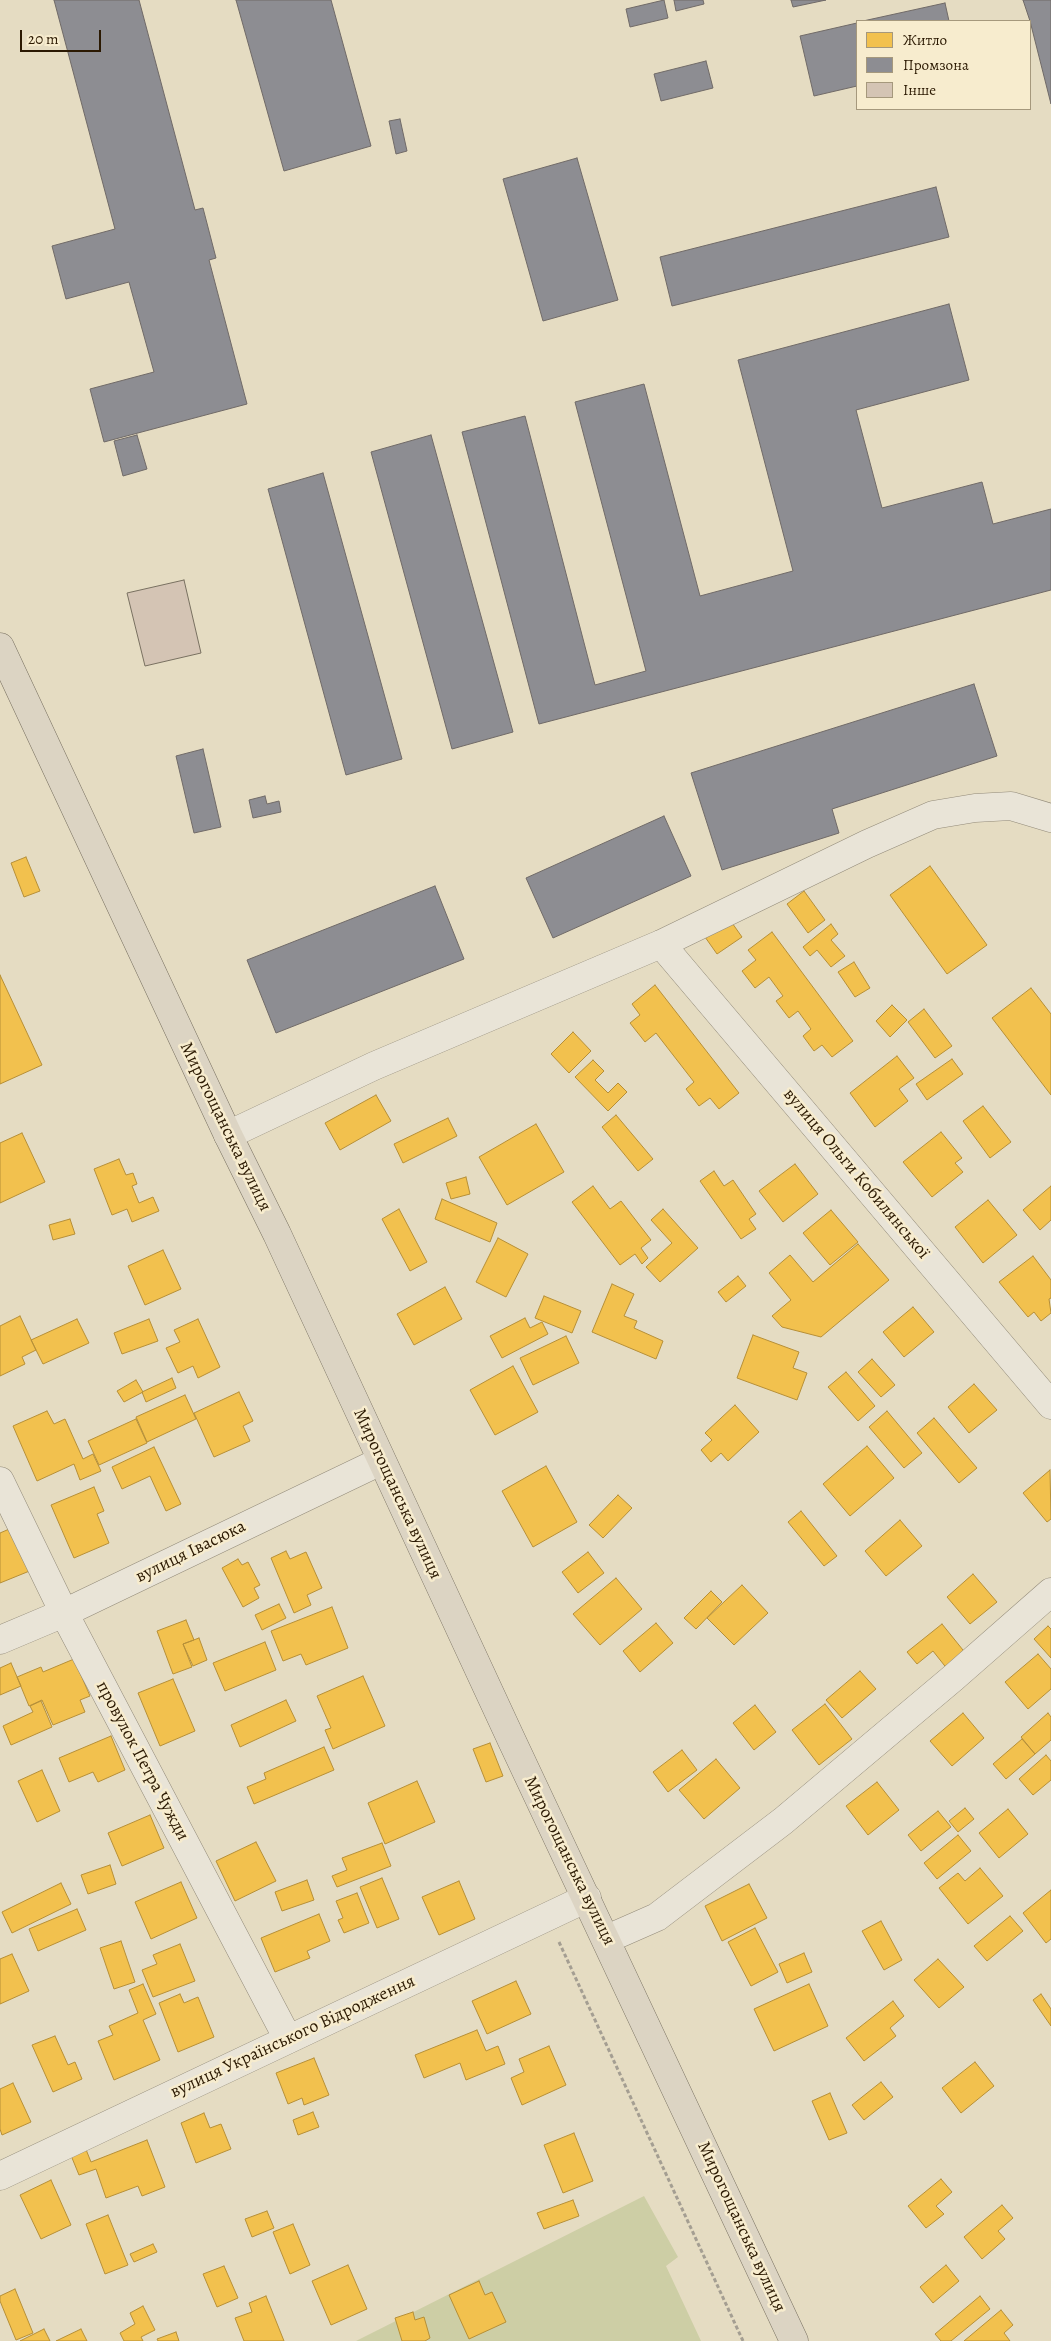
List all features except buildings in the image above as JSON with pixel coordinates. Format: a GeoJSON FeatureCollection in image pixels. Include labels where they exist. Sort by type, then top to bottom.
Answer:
{"type":"FeatureCollection","features":[{"type":"Feature","properties":{"kind":"main road","name":"Мирогощанська вулиця"},"geometry":{"type":"LineString","coordinates":[[0,647],[228,1135],[277,1234],[794,2341]]}},
{"type":"Feature","properties":{"kind":"street"},"geometry":{"type":"LineString","coordinates":[[228,1135],[374,1066],[661,944],[867,844],[932,815],[975,808],[1011,806],[1051,818]]}},
{"type":"Feature","properties":{"kind":"street","name":"вулиця Ольги Кобилянської"},"geometry":{"type":"LineString","coordinates":[[661,944],[1051,1405]]}},
{"type":"Feature","properties":{"kind":"street","name":"вулиця Івасюка"},"geometry":{"type":"LineString","coordinates":[[0,1640],[64,1613],[381,1460]]}},
{"type":"Feature","properties":{"kind":"street","name":"провулок Петра Чужди"},"geometry":{"type":"LineString","coordinates":[[0,1481],[64,1613],[288,2040]]}},
{"type":"Feature","properties":{"kind":"street"},"geometry":{"type":"LineString","coordinates":[[606,1939],[657,1917],[783,1821],[953,1678],[1051,1592]]}},
{"type":"Feature","properties":{"kind":"street","name":"вулиця Українського Відродження"},"geometry":{"type":"LineString","coordinates":[[0,2176],[587,1898]]}},
{"type":"Feature","properties":{"kind":"path"},"geometry":{"type":"LineString","coordinates":[[547,1917],[743,2341]]}},
{"type":"Feature","properties":{"kind":"green space"},"geometry":{"type":"Polygon","coordinates":[[[644,2196],[678,2257],[666,2266],[701,2341],[356,2341],[644,2196]]]}}]}
